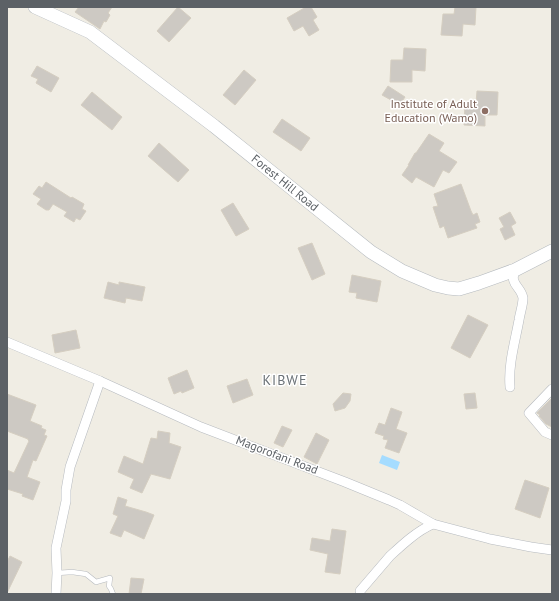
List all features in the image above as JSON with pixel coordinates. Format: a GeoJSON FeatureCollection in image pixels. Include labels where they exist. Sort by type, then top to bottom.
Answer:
{"type":"FeatureCollection","features":[{"type":"Feature","properties":{"kind":"street","name":"Forest Hill Road"},"geometry":{"type":"LineString","coordinates":[[35,7],[90,32],[214,126],[371,252],[402,271],[435,285],[457,289],[474,285],[515,270],[552,251]]}},
{"type":"Feature","properties":{"kind":"street"},"geometry":{"type":"LineString","coordinates":[[510,387],[509,376],[523,298],[514,282],[513,275],[515,270]]}},
{"type":"Feature","properties":{"kind":"street","name":"Magorofani Road"},"geometry":{"type":"LineString","coordinates":[[7,342],[100,380],[201,427],[400,504],[433,524],[490,539],[552,550]]}},
{"type":"Feature","properties":{"kind":"street"},"geometry":{"type":"LineString","coordinates":[[56,594],[56,548],[66,501],[66,490],[70,467],[100,380]]}},
{"type":"Feature","properties":{"kind":"street"},"geometry":{"type":"LineString","coordinates":[[552,389],[529,413],[545,432],[552,435]]}},
{"type":"Feature","properties":{"kind":"street"},"geometry":{"type":"LineString","coordinates":[[360,590],[395,551],[421,530],[433,524]]}},
{"type":"Feature","properties":{"kind":"lane"},"geometry":{"type":"LineString","coordinates":[[57,573],[72,572],[86,574],[96,582],[110,578],[109,586],[113,594]]}},
{"type":"Feature","properties":{"kind":"water"},"geometry":{"type":"Polygon","coordinates":[[[382,455],[400,462],[397,470],[379,463],[382,455]]]}},
{"type":"Feature","properties":{"kind":"building"},"geometry":{"type":"Polygon","coordinates":[[[79,7],[112,7],[108,13],[110,15],[106,22],[104,21],[100,29],[75,12],[79,7]]]}},
{"type":"Feature","properties":{"kind":"building"},"geometry":{"type":"Polygon","coordinates":[[[178,7],[191,18],[169,42],[157,31],[178,7]]]}},
{"type":"Feature","properties":{"kind":"building"},"geometry":{"type":"Polygon","coordinates":[[[306,7],[311,7],[317,17],[313,20],[319,30],[309,36],[303,26],[294,31],[287,18],[306,7]]]}},
{"type":"Feature","properties":{"kind":"building"},"geometry":{"type":"Polygon","coordinates":[[[455,7],[476,7],[475,25],[463,24],[462,36],[441,35],[443,14],[454,14],[455,7]]]}},
{"type":"Feature","properties":{"kind":"building"},"geometry":{"type":"Polygon","coordinates":[[[404,48],[426,49],[425,71],[412,70],[412,82],[390,82],[391,60],[403,60],[404,48]]]}},
{"type":"Feature","properties":{"kind":"building"},"geometry":{"type":"Polygon","coordinates":[[[37,66],[59,78],[51,92],[36,83],[38,79],[31,76],[37,66]]]}},
{"type":"Feature","properties":{"kind":"building"},"geometry":{"type":"Polygon","coordinates":[[[244,70],[256,80],[235,105],[223,95],[244,70]]]}},
{"type":"Feature","properties":{"kind":"building"},"geometry":{"type":"Polygon","coordinates":[[[388,86],[405,97],[398,107],[390,101],[391,100],[382,95],[388,86]]]}},
{"type":"Feature","properties":{"kind":"building"},"geometry":{"type":"Polygon","coordinates":[[[477,91],[498,92],[497,115],[485,115],[485,126],[464,125],[465,103],[476,103],[477,91]]]}},
{"type":"Feature","properties":{"kind":"building"},"geometry":{"type":"Polygon","coordinates":[[[92,92],[122,117],[112,130],[81,105],[92,92]]]}},
{"type":"Feature","properties":{"kind":"building"},"geometry":{"type":"Polygon","coordinates":[[[282,119],[310,138],[301,151],[273,132],[282,119]]]}},
{"type":"Feature","properties":{"kind":"building"},"geometry":{"type":"Polygon","coordinates":[[[429,134],[444,143],[439,151],[457,162],[449,173],[443,170],[434,187],[416,177],[412,183],[402,175],[415,153],[429,134]]]}},
{"type":"Feature","properties":{"kind":"building"},"geometry":{"type":"Polygon","coordinates":[[[159,143],[189,170],[178,182],[148,156],[159,143]]]}},
{"type":"Feature","properties":{"kind":"building"},"geometry":{"type":"Polygon","coordinates":[[[46,182],[71,198],[72,197],[84,204],[82,209],[86,211],[80,220],[76,218],[74,222],[64,216],[67,212],[53,204],[49,210],[46,210],[37,204],[41,199],[33,194],[39,186],[42,188],[46,182]]]}},
{"type":"Feature","properties":{"kind":"building"},"geometry":{"type":"Polygon","coordinates":[[[461,184],[473,215],[477,213],[480,222],[475,224],[477,228],[448,238],[444,226],[440,228],[433,207],[438,206],[434,194],[461,184]]]}},
{"type":"Feature","properties":{"kind":"building"},"geometry":{"type":"Polygon","coordinates":[[[233,203],[249,229],[236,236],[221,210],[233,203]]]}},
{"type":"Feature","properties":{"kind":"building"},"geometry":{"type":"Polygon","coordinates":[[[510,212],[516,223],[511,226],[515,235],[505,240],[500,229],[504,227],[499,218],[510,212]]]}},
{"type":"Feature","properties":{"kind":"building"},"geometry":{"type":"Polygon","coordinates":[[[312,243],[325,274],[312,280],[298,248],[312,243]]]}},
{"type":"Feature","properties":{"kind":"building"},"geometry":{"type":"Polygon","coordinates":[[[352,275],[381,281],[377,302],[356,298],[357,293],[349,292],[352,275]]]}},
{"type":"Feature","properties":{"kind":"building"},"geometry":{"type":"Polygon","coordinates":[[[108,282],[119,285],[119,282],[145,287],[142,301],[126,298],[125,303],[104,298],[108,282]]]}},
{"type":"Feature","properties":{"kind":"building"},"geometry":{"type":"Polygon","coordinates":[[[468,315],[488,325],[470,358],[451,348],[468,315]]]}},
{"type":"Feature","properties":{"kind":"building"},"geometry":{"type":"Polygon","coordinates":[[[76,330],[80,348],[55,353],[52,335],[76,330]]]}},
{"type":"Feature","properties":{"kind":"building"},"geometry":{"type":"Polygon","coordinates":[[[187,370],[194,388],[182,393],[181,391],[174,394],[168,378],[187,370]]]}},
{"type":"Feature","properties":{"kind":"building"},"geometry":{"type":"Polygon","coordinates":[[[247,379],[253,395],[233,403],[227,386],[247,379]]]}},
{"type":"Feature","properties":{"kind":"building"},"geometry":{"type":"Polygon","coordinates":[[[343,393],[351,394],[350,401],[345,408],[335,411],[333,404],[343,393]]]}},
{"type":"Feature","properties":{"kind":"building"},"geometry":{"type":"Polygon","coordinates":[[[475,393],[477,408],[466,409],[464,394],[475,393]]]}},
{"type":"Feature","properties":{"kind":"building"},"geometry":{"type":"Polygon","coordinates":[[[7,394],[36,405],[30,421],[42,426],[41,428],[46,430],[44,435],[47,436],[36,461],[33,460],[27,477],[40,482],[33,500],[22,496],[23,494],[7,489],[7,470],[14,473],[29,441],[28,439],[7,431],[7,394]]]}},
{"type":"Feature","properties":{"kind":"building"},"geometry":{"type":"Polygon","coordinates":[[[552,398],[552,427],[546,424],[537,413],[552,398]]]}},
{"type":"Feature","properties":{"kind":"building"},"geometry":{"type":"Polygon","coordinates":[[[391,408],[402,412],[396,429],[407,433],[399,453],[385,448],[388,440],[383,439],[384,436],[375,433],[379,423],[385,425],[391,408]]]}},
{"type":"Feature","properties":{"kind":"building"},"geometry":{"type":"Polygon","coordinates":[[[282,426],[292,430],[283,447],[274,443],[282,426]]]}},
{"type":"Feature","properties":{"kind":"building"},"geometry":{"type":"Polygon","coordinates":[[[158,431],[170,433],[169,443],[181,447],[170,479],[151,474],[142,493],[130,488],[134,479],[118,472],[124,456],[143,464],[151,438],[157,439],[158,431]]]}},
{"type":"Feature","properties":{"kind":"building"},"geometry":{"type":"Polygon","coordinates":[[[316,433],[329,440],[317,464],[304,457],[316,433]]]}},
{"type":"Feature","properties":{"kind":"building"},"geometry":{"type":"Polygon","coordinates":[[[525,480],[549,488],[540,518],[515,509],[525,480]]]}},
{"type":"Feature","properties":{"kind":"building"},"geometry":{"type":"Polygon","coordinates":[[[118,497],[127,500],[125,506],[154,515],[144,539],[124,530],[121,537],[110,533],[118,516],[113,514],[118,497]]]}},
{"type":"Feature","properties":{"kind":"building"},"geometry":{"type":"Polygon","coordinates":[[[332,529],[346,531],[340,574],[325,572],[328,554],[310,550],[312,538],[330,541],[332,529]]]}},
{"type":"Feature","properties":{"kind":"building"},"geometry":{"type":"Polygon","coordinates":[[[10,556],[22,562],[7,593],[7,562],[10,556]]]}},
{"type":"Feature","properties":{"kind":"building"},"geometry":{"type":"Polygon","coordinates":[[[131,578],[144,579],[141,594],[129,594],[131,578]]]}},
{"type":"Feature","properties":{"kind":"place","name":"Institute of Adult Education (Wamo)"},"geometry":{"type":"Point","coordinates":[485,111]}},
{"type":"Feature","properties":{"kind":"district","name":"KIBWE"},"geometry":{"type":"Point","coordinates":[285,380]}}]}
